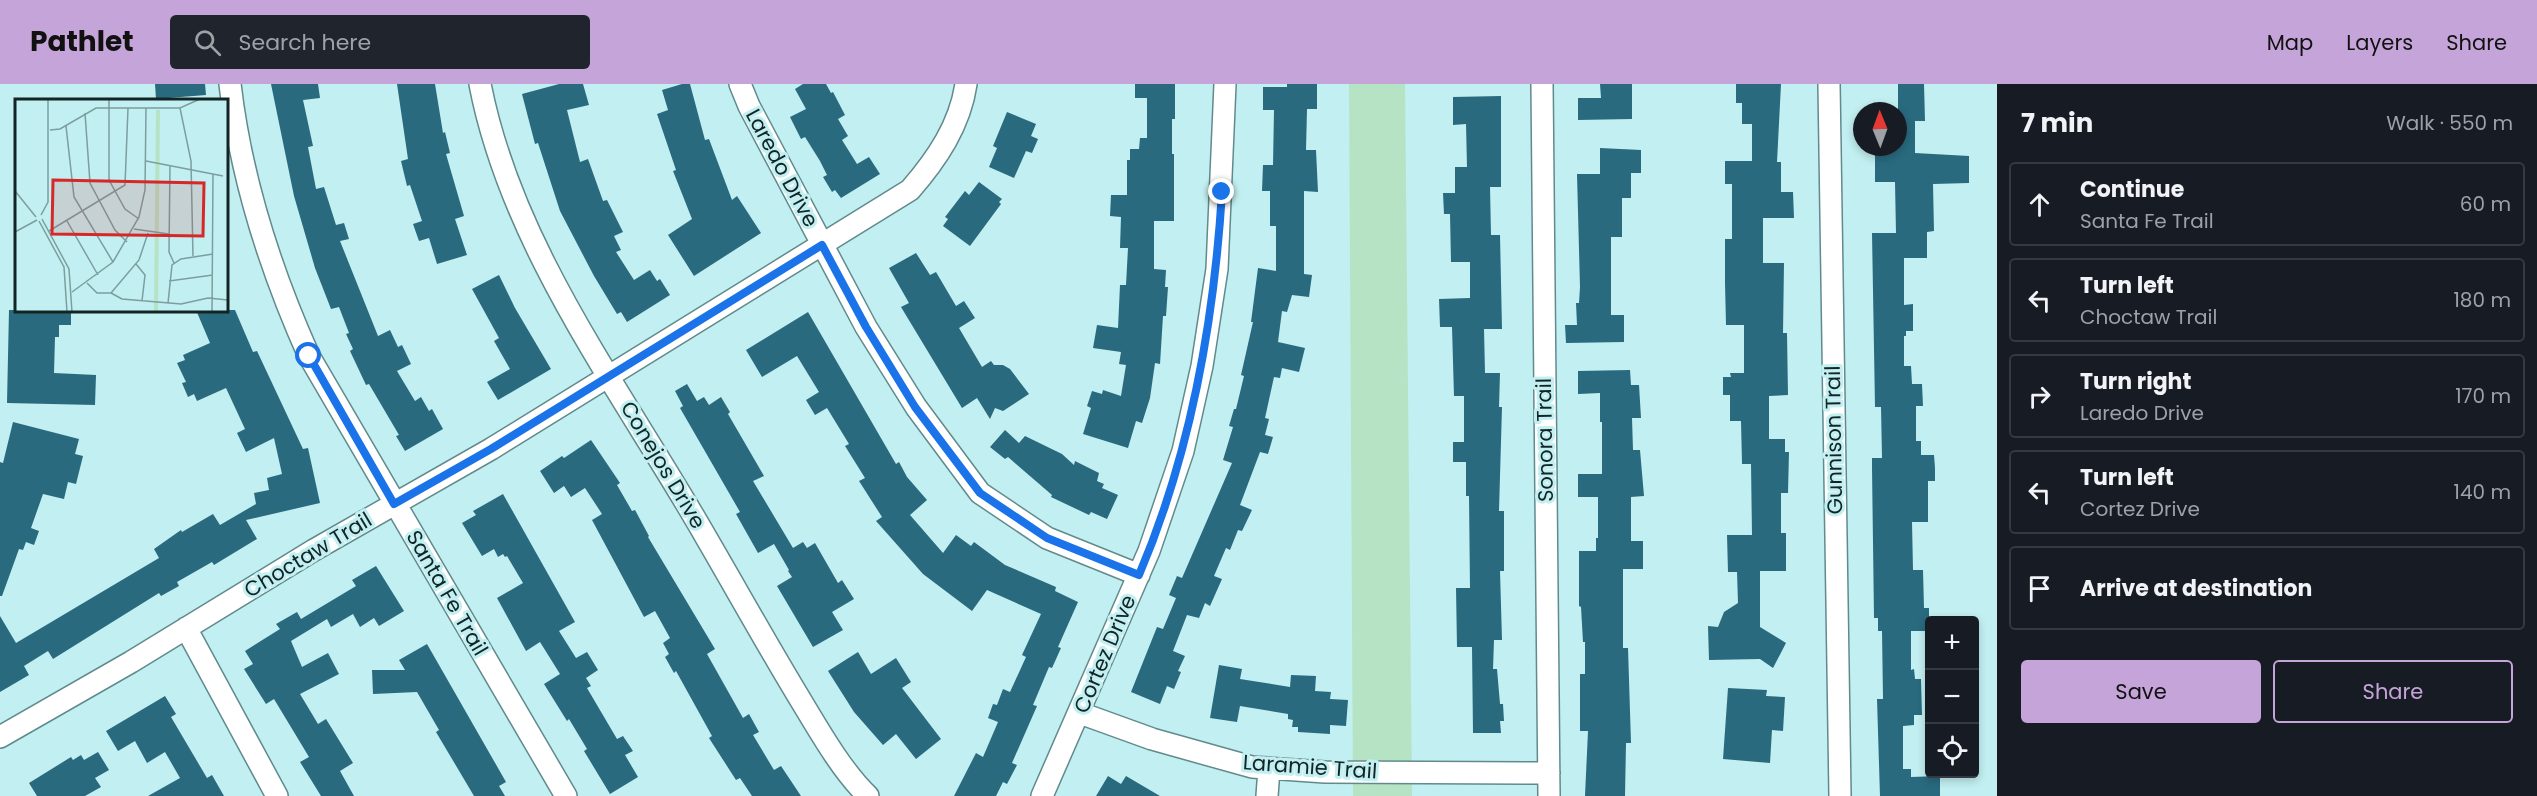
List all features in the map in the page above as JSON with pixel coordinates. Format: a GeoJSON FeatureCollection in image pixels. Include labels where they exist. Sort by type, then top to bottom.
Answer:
{"type":"FeatureCollection","features":[{"type":"Feature","properties":{"kind":"street","name":"Santa Fe Trail"},"geometry":{"type":"LineString","coordinates":[[230,84],[252,198],[265,246],[284,301],[309,356],[566,796]]}},
{"type":"Feature","properties":{"kind":"street","name":"Conejos Drive"},"geometry":{"type":"LineString","coordinates":[[480,84],[486,116],[516,202],[560,293],[822,736],[868,796]]}},
{"type":"Feature","properties":{"kind":"street","name":"Laredo Drive"},"geometry":{"type":"LineString","coordinates":[[740,84],[749,106],[866,327],[915,407],[980,493],[1047,538],[1139,575]]}},
{"type":"Feature","properties":{"kind":"street","name":"Choctaw Trail"},"geometry":{"type":"LineString","coordinates":[[0,737],[491,449],[910,190],[930,167],[950,136],[964,99],[966,84]]}},
{"type":"Feature","properties":{"kind":"street","name":"Cortez Drive"},"geometry":{"type":"LineString","coordinates":[[1042,796],[1139,575],[1183,451],[1202,366],[1217,269],[1225,84]]}},
{"type":"Feature","properties":{"kind":"street","name":"Sonora Trail"},"geometry":{"type":"LineString","coordinates":[[1542,84],[1549,796]]}},
{"type":"Feature","properties":{"kind":"street","name":"Gunnison Trail"},"geometry":{"type":"LineString","coordinates":[[1828,84],[1840,796]]}},
{"type":"Feature","properties":{"kind":"street"},"geometry":{"type":"LineString","coordinates":[[186,628],[278,796]]}},
{"type":"Feature","properties":{"kind":"street","name":"Laramie Trail"},"geometry":{"type":"LineString","coordinates":[[1080,713],[1152,739],[1252,767],[1325,772],[1549,772]]}},
{"type":"Feature","properties":{"kind":"street"},"geometry":{"type":"LineString","coordinates":[[1267,796],[1269,769]]}},
{"type":"Feature","properties":{"kind":"green space"},"geometry":{"type":"Polygon","coordinates":[[[1349,84],[1405,84],[1412,796],[1353,796],[1349,84]]]}},
{"type":"Feature","properties":{"kind":"building"},"geometry":{"type":"Polygon","coordinates":[[[155,84],[205,84],[206,95],[156,99],[155,84]]]}},
{"type":"Feature","properties":{"kind":"building"},"geometry":{"type":"Polygon","coordinates":[[[271,84],[318,84],[320,98],[303,100],[313,146],[308,147],[316,189],[324,187],[336,225],[344,223],[349,239],[340,241],[378,336],[390,330],[398,347],[402,345],[411,364],[397,371],[415,401],[421,397],[429,411],[432,409],[443,429],[405,451],[396,436],[399,435],[369,384],[366,385],[350,351],[353,349],[346,334],[349,333],[339,307],[331,309],[315,268],[294,196],[271,84]]]}},
{"type":"Feature","properties":{"kind":"building"},"geometry":{"type":"Polygon","coordinates":[[[397,84],[435,84],[443,133],[445,132],[450,153],[446,154],[464,216],[455,219],[467,255],[437,264],[429,238],[419,241],[413,224],[422,221],[410,185],[407,186],[401,161],[408,159],[397,84]]]}},
{"type":"Feature","properties":{"kind":"building"},"geometry":{"type":"Polygon","coordinates":[[[559,84],[583,84],[589,105],[567,110],[580,162],[588,159],[603,201],[607,200],[623,232],[614,236],[621,250],[616,252],[634,280],[650,270],[657,281],[660,279],[670,295],[627,322],[621,312],[617,314],[594,276],[560,211],[538,143],[535,144],[522,94],[559,84]]]}},
{"type":"Feature","properties":{"kind":"building"},"geometry":{"type":"Polygon","coordinates":[[[690,84],[705,140],[709,139],[732,200],[737,196],[761,233],[694,276],[668,235],[692,219],[673,171],[676,170],[657,114],[668,110],[662,90],[690,84]]]}},
{"type":"Feature","properties":{"kind":"building"},"geometry":{"type":"Polygon","coordinates":[[[803,84],[826,84],[831,93],[833,92],[845,115],[838,119],[848,136],[842,140],[857,164],[869,157],[880,174],[841,198],[835,190],[832,192],[823,177],[827,175],[820,161],[805,137],[801,139],[790,117],[806,109],[795,89],[803,84]]]}},
{"type":"Feature","properties":{"kind":"building"},"geometry":{"type":"Polygon","coordinates":[[[1135,84],[1175,84],[1175,119],[1172,119],[1174,221],[1154,221],[1154,269],[1166,270],[1165,287],[1168,287],[1166,316],[1163,316],[1160,364],[1155,363],[1150,398],[1142,423],[1136,421],[1128,448],[1083,434],[1091,408],[1087,406],[1092,391],[1102,394],[1103,390],[1121,396],[1126,365],[1119,364],[1121,352],[1093,348],[1097,325],[1118,328],[1120,285],[1126,285],[1128,248],[1120,248],[1121,217],[1110,216],[1111,195],[1127,195],[1127,160],[1130,160],[1130,149],[1139,149],[1140,138],[1147,138],[1147,98],[1135,98],[1135,84]]]}},
{"type":"Feature","properties":{"kind":"building"},"geometry":{"type":"Polygon","coordinates":[[[1287,84],[1317,84],[1317,109],[1307,109],[1306,150],[1316,150],[1318,192],[1304,191],[1304,274],[1312,275],[1309,297],[1292,295],[1287,312],[1282,311],[1278,342],[1305,348],[1299,372],[1282,368],[1280,378],[1274,377],[1265,418],[1269,419],[1265,435],[1273,437],[1268,454],[1260,452],[1240,505],[1252,510],[1242,531],[1238,530],[1230,550],[1226,548],[1214,576],[1222,579],[1210,606],[1205,603],[1199,618],[1187,615],[1173,651],[1185,656],[1178,671],[1181,672],[1174,689],[1167,686],[1160,704],[1131,692],[1157,627],[1163,629],[1176,598],[1169,595],[1177,576],[1182,578],[1232,463],[1223,460],[1233,427],[1229,426],[1234,409],[1236,409],[1244,376],[1241,375],[1253,322],[1251,322],[1258,268],[1276,271],[1276,226],[1270,226],[1270,191],[1262,191],[1263,165],[1273,165],[1274,110],[1263,110],[1263,87],[1287,87],[1287,84]]]}},
{"type":"Feature","properties":{"kind":"building"},"geometry":{"type":"Polygon","coordinates":[[[1600,84],[1632,84],[1632,119],[1578,120],[1578,98],[1601,98],[1600,84]]]}},
{"type":"Feature","properties":{"kind":"building"},"geometry":{"type":"Polygon","coordinates":[[[1736,84],[1781,84],[1777,162],[1781,162],[1781,192],[1793,192],[1794,218],[1763,218],[1763,263],[1784,263],[1783,333],[1787,333],[1788,395],[1769,396],[1769,439],[1785,439],[1785,452],[1789,452],[1788,493],[1781,493],[1781,533],[1786,533],[1786,571],[1760,571],[1760,627],[1786,643],[1773,668],[1760,659],[1709,660],[1708,626],[1718,627],[1724,612],[1738,603],[1737,572],[1728,572],[1727,535],[1752,535],[1751,464],[1742,464],[1741,421],[1730,421],[1730,395],[1723,395],[1723,377],[1731,377],[1730,373],[1744,373],[1744,325],[1726,325],[1725,239],[1732,239],[1732,184],[1725,184],[1725,161],[1752,161],[1752,124],[1742,124],[1742,103],[1736,103],[1736,84]]]}},
{"type":"Feature","properties":{"kind":"building"},"geometry":{"type":"Polygon","coordinates":[[[1898,84],[1924,84],[1925,121],[1915,121],[1915,153],[1969,156],[1969,183],[1933,184],[1934,231],[1927,232],[1927,258],[1904,258],[1904,305],[1913,304],[1913,331],[1906,331],[1906,336],[1904,336],[1904,366],[1911,366],[1912,384],[1922,384],[1923,406],[1916,406],[1916,441],[1921,441],[1921,455],[1934,455],[1935,481],[1928,481],[1928,522],[1912,522],[1913,570],[1923,570],[1924,608],[1929,608],[1929,616],[1925,616],[1925,631],[1911,631],[1911,670],[1914,669],[1915,679],[1921,679],[1922,715],[1914,715],[1914,725],[1903,726],[1903,769],[1911,769],[1911,777],[1940,778],[1940,796],[1880,796],[1877,699],[1883,699],[1882,631],[1878,631],[1878,618],[1874,618],[1872,458],[1882,458],[1881,407],[1875,407],[1872,233],[1896,233],[1895,182],[1875,182],[1875,156],[1907,156],[1907,102],[1898,102],[1898,84]]]}},
{"type":"Feature","properties":{"kind":"building"},"geometry":{"type":"Polygon","coordinates":[[[1501,96],[1501,187],[1490,187],[1491,235],[1500,235],[1502,329],[1484,329],[1485,373],[1500,373],[1499,407],[1502,407],[1499,511],[1504,511],[1504,571],[1500,571],[1502,640],[1494,640],[1493,669],[1497,669],[1504,721],[1500,721],[1501,733],[1473,733],[1472,647],[1457,647],[1456,588],[1470,588],[1469,496],[1466,496],[1466,462],[1453,462],[1453,442],[1464,442],[1464,396],[1454,396],[1452,327],[1440,327],[1439,299],[1470,298],[1470,262],[1451,262],[1450,214],[1444,214],[1443,193],[1455,193],[1455,167],[1467,167],[1466,124],[1453,125],[1453,97],[1501,96]]]}},
{"type":"Feature","properties":{"kind":"building"},"geometry":{"type":"Polygon","coordinates":[[[1007,112],[1036,124],[1031,136],[1038,139],[1032,153],[1026,151],[1014,178],[989,167],[997,148],[993,146],[1007,112]]]}},
{"type":"Feature","properties":{"kind":"building"},"geometry":{"type":"Polygon","coordinates":[[[1600,148],[1641,150],[1641,173],[1631,173],[1631,198],[1622,198],[1622,237],[1611,237],[1611,315],[1624,315],[1624,342],[1566,343],[1565,325],[1577,325],[1576,303],[1579,303],[1577,174],[1600,174],[1600,148]]]}},
{"type":"Feature","properties":{"kind":"building"},"geometry":{"type":"Polygon","coordinates":[[[979,182],[1002,199],[999,202],[1001,204],[970,246],[943,226],[948,219],[945,217],[965,191],[969,195],[979,182]]]}},
{"type":"Feature","properties":{"kind":"building"},"geometry":{"type":"Polygon","coordinates":[[[916,253],[930,275],[936,272],[956,306],[964,301],[975,318],[959,328],[982,367],[991,361],[994,365],[1003,365],[1010,369],[1029,394],[1003,411],[995,408],[990,419],[977,398],[962,408],[901,307],[909,303],[889,268],[916,253]]]}},
{"type":"Feature","properties":{"kind":"building"},"geometry":{"type":"Polygon","coordinates":[[[499,275],[515,308],[551,369],[498,400],[487,382],[510,369],[494,341],[499,338],[472,289],[499,275]]]}},
{"type":"Feature","properties":{"kind":"building"},"geometry":{"type":"Polygon","coordinates":[[[9,310],[15,310],[15,312],[71,312],[71,325],[59,325],[59,337],[55,337],[54,373],[96,375],[95,405],[7,403],[9,310]]]}},
{"type":"Feature","properties":{"kind":"building"},"geometry":{"type":"Polygon","coordinates":[[[235,310],[253,352],[257,351],[303,449],[308,448],[320,503],[246,520],[257,539],[214,565],[212,562],[177,582],[179,586],[161,596],[159,593],[53,659],[48,651],[24,666],[29,675],[0,692],[0,616],[16,643],[159,558],[154,549],[181,530],[182,532],[213,514],[220,525],[256,504],[254,493],[269,490],[267,478],[282,474],[274,438],[246,452],[237,433],[245,429],[226,388],[197,401],[194,394],[188,397],[182,383],[186,382],[177,363],[185,360],[183,355],[210,343],[197,312],[235,310]]]}},
{"type":"Feature","properties":{"kind":"building"},"geometry":{"type":"Polygon","coordinates":[[[808,312],[896,464],[899,462],[907,477],[927,500],[910,515],[943,553],[956,535],[971,546],[974,542],[1005,565],[1056,587],[1055,591],[1078,602],[1058,647],[1061,648],[1052,668],[1049,667],[1033,705],[1037,706],[1012,763],[1017,765],[1007,784],[1003,782],[996,796],[954,796],[976,753],[983,757],[998,722],[988,718],[993,704],[997,705],[1003,689],[1010,692],[1026,657],[1022,655],[1041,614],[987,590],[972,611],[923,574],[876,521],[882,517],[859,481],[865,478],[845,446],[849,444],[827,408],[815,415],[806,400],[819,392],[797,356],[762,377],[746,350],[808,312]]]}},
{"type":"Feature","properties":{"kind":"building"},"geometry":{"type":"Polygon","coordinates":[[[1630,370],[1631,385],[1639,385],[1641,418],[1632,418],[1633,450],[1640,450],[1644,496],[1631,497],[1631,541],[1643,541],[1643,569],[1623,569],[1623,648],[1628,648],[1631,743],[1626,743],[1625,796],[1585,796],[1588,731],[1580,731],[1580,674],[1585,674],[1585,642],[1583,642],[1581,607],[1579,606],[1579,551],[1596,551],[1598,497],[1578,497],[1578,474],[1602,474],[1602,422],[1600,422],[1600,393],[1578,394],[1578,371],[1630,370]]]}},
{"type":"Feature","properties":{"kind":"building"},"geometry":{"type":"Polygon","coordinates":[[[687,384],[697,401],[704,397],[709,405],[721,397],[730,412],[728,414],[764,476],[753,481],[793,548],[803,542],[807,548],[815,543],[838,583],[842,580],[854,599],[832,612],[843,630],[813,647],[777,586],[792,577],[789,570],[774,544],[758,553],[736,514],[740,512],[680,408],[683,406],[675,391],[687,384]]]}},
{"type":"Feature","properties":{"kind":"building"},"geometry":{"type":"Polygon","coordinates":[[[13,422],[79,439],[75,454],[83,456],[76,484],[68,482],[64,499],[43,494],[31,528],[39,531],[34,545],[26,542],[23,550],[19,549],[2,596],[0,596],[0,462],[3,463],[13,422]]]}},
{"type":"Feature","properties":{"kind":"building"},"geometry":{"type":"Polygon","coordinates":[[[1005,430],[1019,443],[1025,436],[1062,454],[1074,465],[1075,461],[1099,473],[1097,481],[1104,484],[1102,488],[1118,495],[1107,519],[1091,512],[1089,515],[1051,497],[1052,495],[1008,457],[1005,459],[990,447],[1005,430]]]}},
{"type":"Feature","properties":{"kind":"building"},"geometry":{"type":"Polygon","coordinates":[[[591,440],[620,483],[617,485],[632,511],[635,510],[648,537],[715,649],[707,654],[743,718],[749,714],[759,732],[753,735],[774,770],[781,766],[801,796],[752,796],[740,778],[736,780],[709,738],[712,736],[676,671],[674,673],[665,657],[669,654],[663,643],[670,638],[655,611],[644,617],[592,520],[602,514],[585,488],[571,497],[564,486],[554,493],[540,471],[591,440]]]}},
{"type":"Feature","properties":{"kind":"building"},"geometry":{"type":"Polygon","coordinates":[[[503,494],[575,622],[559,631],[576,658],[587,652],[598,670],[586,678],[591,686],[587,688],[617,739],[623,736],[633,751],[625,755],[638,777],[610,794],[584,751],[587,749],[569,719],[567,721],[544,684],[560,674],[540,642],[526,651],[497,598],[523,583],[507,556],[503,554],[498,557],[494,549],[482,556],[462,523],[476,515],[473,511],[503,494]]]}},
{"type":"Feature","properties":{"kind":"building"},"geometry":{"type":"Polygon","coordinates":[[[376,566],[404,611],[379,626],[374,618],[360,627],[353,614],[331,627],[327,619],[291,641],[302,667],[328,653],[339,674],[300,694],[318,724],[326,719],[353,763],[340,771],[354,796],[321,796],[300,762],[309,757],[274,699],[266,704],[244,669],[253,664],[245,651],[280,629],[276,624],[297,612],[301,619],[356,586],[352,580],[376,566]]]}},
{"type":"Feature","properties":{"kind":"building"},"geometry":{"type":"Polygon","coordinates":[[[427,644],[506,782],[499,786],[505,796],[474,796],[436,732],[439,730],[417,692],[373,694],[372,670],[405,670],[399,660],[427,644]]]}},
{"type":"Feature","properties":{"kind":"building"},"geometry":{"type":"Polygon","coordinates":[[[858,652],[871,674],[896,658],[911,682],[902,688],[941,739],[916,759],[896,734],[883,745],[854,712],[828,671],[858,652]]]}},
{"type":"Feature","properties":{"kind":"building"},"geometry":{"type":"Polygon","coordinates":[[[1219,665],[1242,669],[1240,679],[1290,687],[1291,675],[1316,676],[1315,691],[1331,692],[1330,699],[1348,700],[1346,726],[1330,725],[1330,734],[1298,732],[1298,727],[1292,727],[1293,720],[1288,719],[1288,714],[1240,706],[1237,722],[1210,718],[1219,665]]]}},
{"type":"Feature","properties":{"kind":"building"},"geometry":{"type":"Polygon","coordinates":[[[1728,688],[1767,690],[1766,696],[1785,697],[1783,731],[1772,730],[1770,763],[1723,759],[1728,688]]]}},
{"type":"Feature","properties":{"kind":"building"},"geometry":{"type":"Polygon","coordinates":[[[165,696],[176,714],[171,717],[207,778],[212,775],[224,796],[148,796],[180,778],[165,752],[147,763],[135,741],[118,751],[106,731],[165,696]]]}},
{"type":"Feature","properties":{"kind":"building"},"geometry":{"type":"Polygon","coordinates":[[[98,752],[109,770],[95,778],[101,787],[85,796],[37,796],[29,783],[71,757],[73,760],[81,755],[84,760],[98,752]]]}},
{"type":"Feature","properties":{"kind":"building"},"geometry":{"type":"Polygon","coordinates":[[[1108,776],[1121,784],[1126,776],[1160,796],[1096,796],[1108,776]]]}},
{"type":"Feature","properties":{"kind":"route"},"geometry":{"type":"LineString","coordinates":[[309,356],[394,504],[491,449],[822,245],[866,327],[915,407],[980,493],[1047,538],[1139,575],[1183,451],[1202,366],[1217,269],[1222,192]]}}]}
